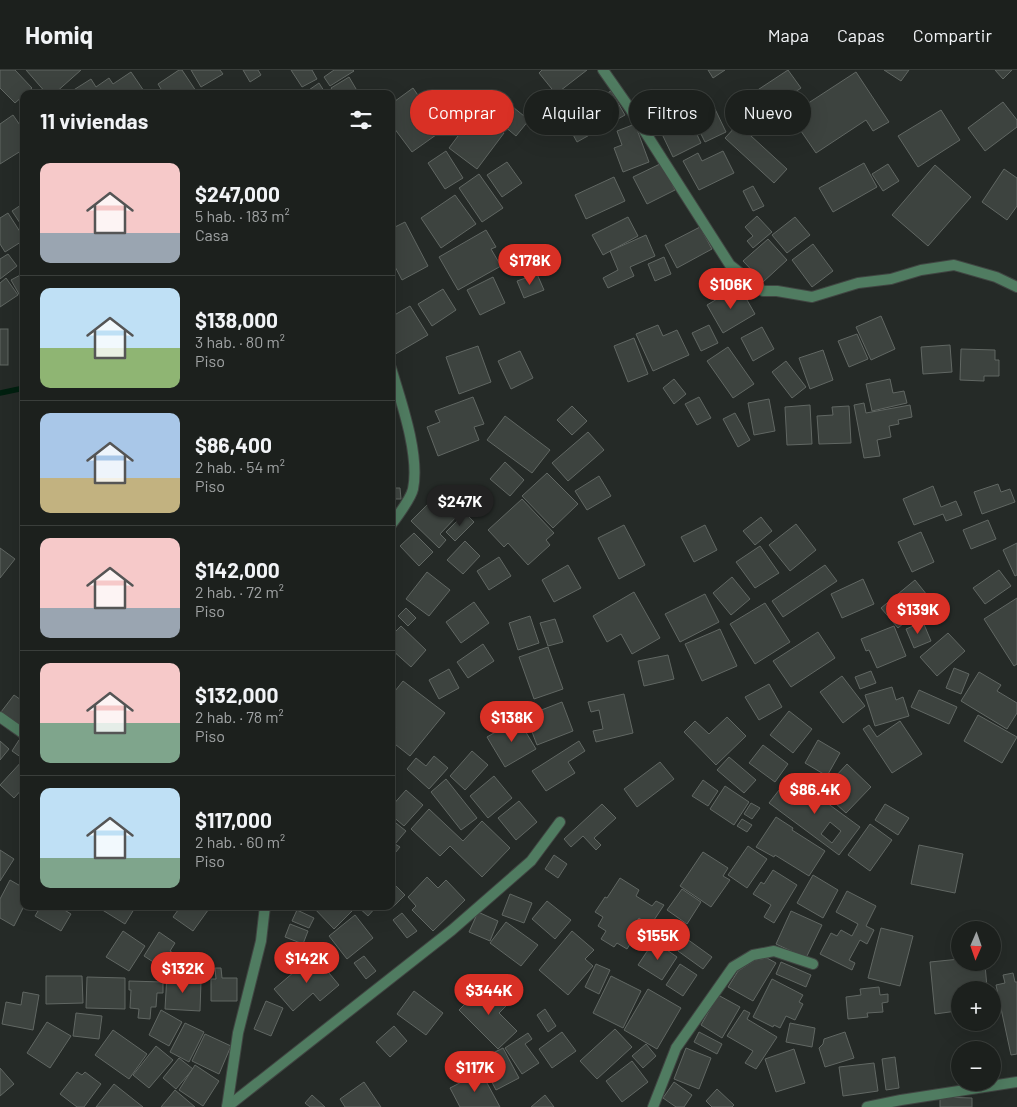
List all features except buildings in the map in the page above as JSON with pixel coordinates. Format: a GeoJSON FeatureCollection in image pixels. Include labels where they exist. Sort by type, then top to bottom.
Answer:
{"type":"FeatureCollection","features":[{"type":"Feature","properties":{"kind":"street"},"geometry":{"type":"LineString","coordinates":[[603,70],[631,110],[730,265],[763,291],[778,291],[812,297],[858,284],[891,279],[922,270],[954,265],[996,277],[1017,287]]}},
{"type":"Feature","properties":{"kind":"street"},"geometry":{"type":"LineString","coordinates":[[395,381],[405,414],[414,459],[413,491],[395,519]]}},
{"type":"Feature","properties":{"kind":"street"},"geometry":{"type":"LineString","coordinates":[[0,716],[20,731]]}},
{"type":"Feature","properties":{"kind":"street"},"geometry":{"type":"LineString","coordinates":[[227,1107],[452,930],[531,861],[560,822]]}},
{"type":"Feature","properties":{"kind":"street"},"geometry":{"type":"LineString","coordinates":[[227,1107],[238,1032],[261,940],[265,910]]}},
{"type":"Feature","properties":{"kind":"street"},"geometry":{"type":"LineString","coordinates":[[652,1107],[676,1048],[733,967],[753,955],[774,950],[813,964]]}},
{"type":"Feature","properties":{"kind":"street"},"geometry":{"type":"LineString","coordinates":[[867,1107],[1017,1082]]}},
{"type":"Feature","properties":{"kind":"waterway"},"geometry":{"type":"LineString","coordinates":[[0,393],[20,389]]}}]}
